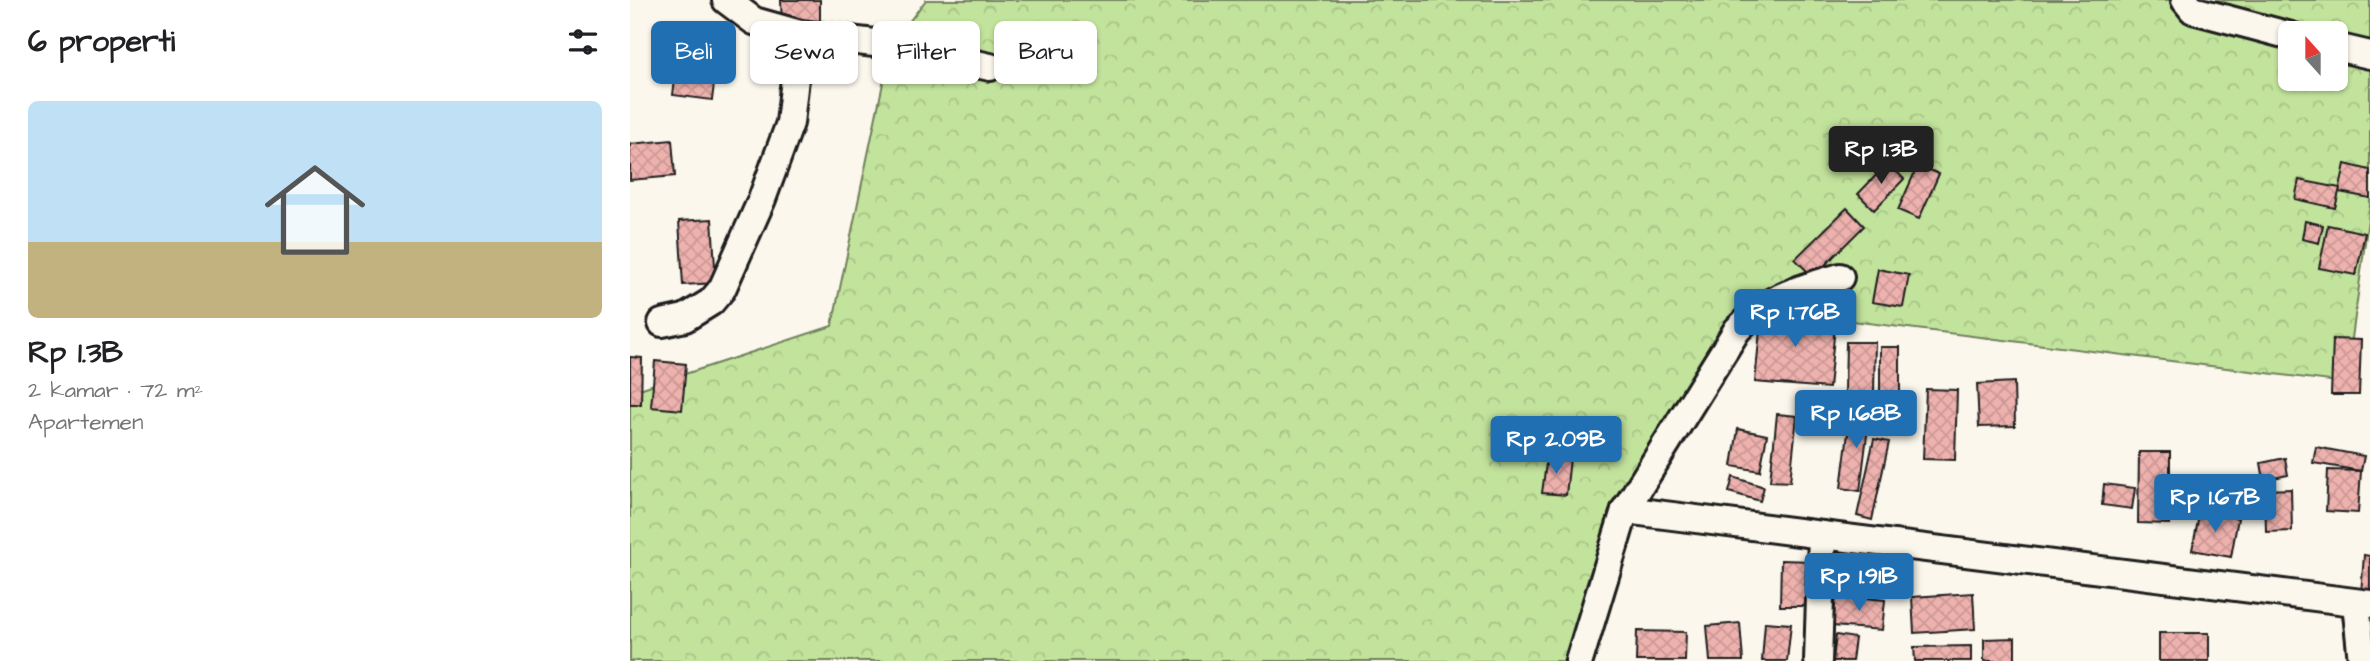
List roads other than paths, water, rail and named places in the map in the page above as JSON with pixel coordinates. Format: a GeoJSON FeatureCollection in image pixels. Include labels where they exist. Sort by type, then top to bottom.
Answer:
{"type":"FeatureCollection","features":[{"type":"Feature","properties":{"kind":"street"},"geometry":{"type":"LineString","coordinates":[[726,0],[754,21]]}},
{"type":"Feature","properties":{"kind":"street"},"geometry":{"type":"LineString","coordinates":[[2185,0],[2193,10],[2278,33]]}},
{"type":"Feature","properties":{"kind":"street"},"geometry":{"type":"LineString","coordinates":[[858,41],[891,45],[990,67]]}},
{"type":"Feature","properties":{"kind":"street"},"geometry":{"type":"LineString","coordinates":[[2348,50],[2370,55]]}},
{"type":"Feature","properties":{"kind":"street"},"geometry":{"type":"LineString","coordinates":[[662,323],[685,318],[711,302],[722,289],[762,199],[790,123],[794,84]]}},
{"type":"Feature","properties":{"kind":"street"},"geometry":{"type":"LineString","coordinates":[[1579,661],[1625,510],[1737,330],[1757,309],[1782,295],[1840,277]]}},
{"type":"Feature","properties":{"kind":"street"},"geometry":{"type":"LineString","coordinates":[[1625,510],[2363,603],[2362,661]]}},
{"type":"Feature","properties":{"kind":"street"},"geometry":{"type":"LineString","coordinates":[[1818,661],[1822,535]]}}]}
